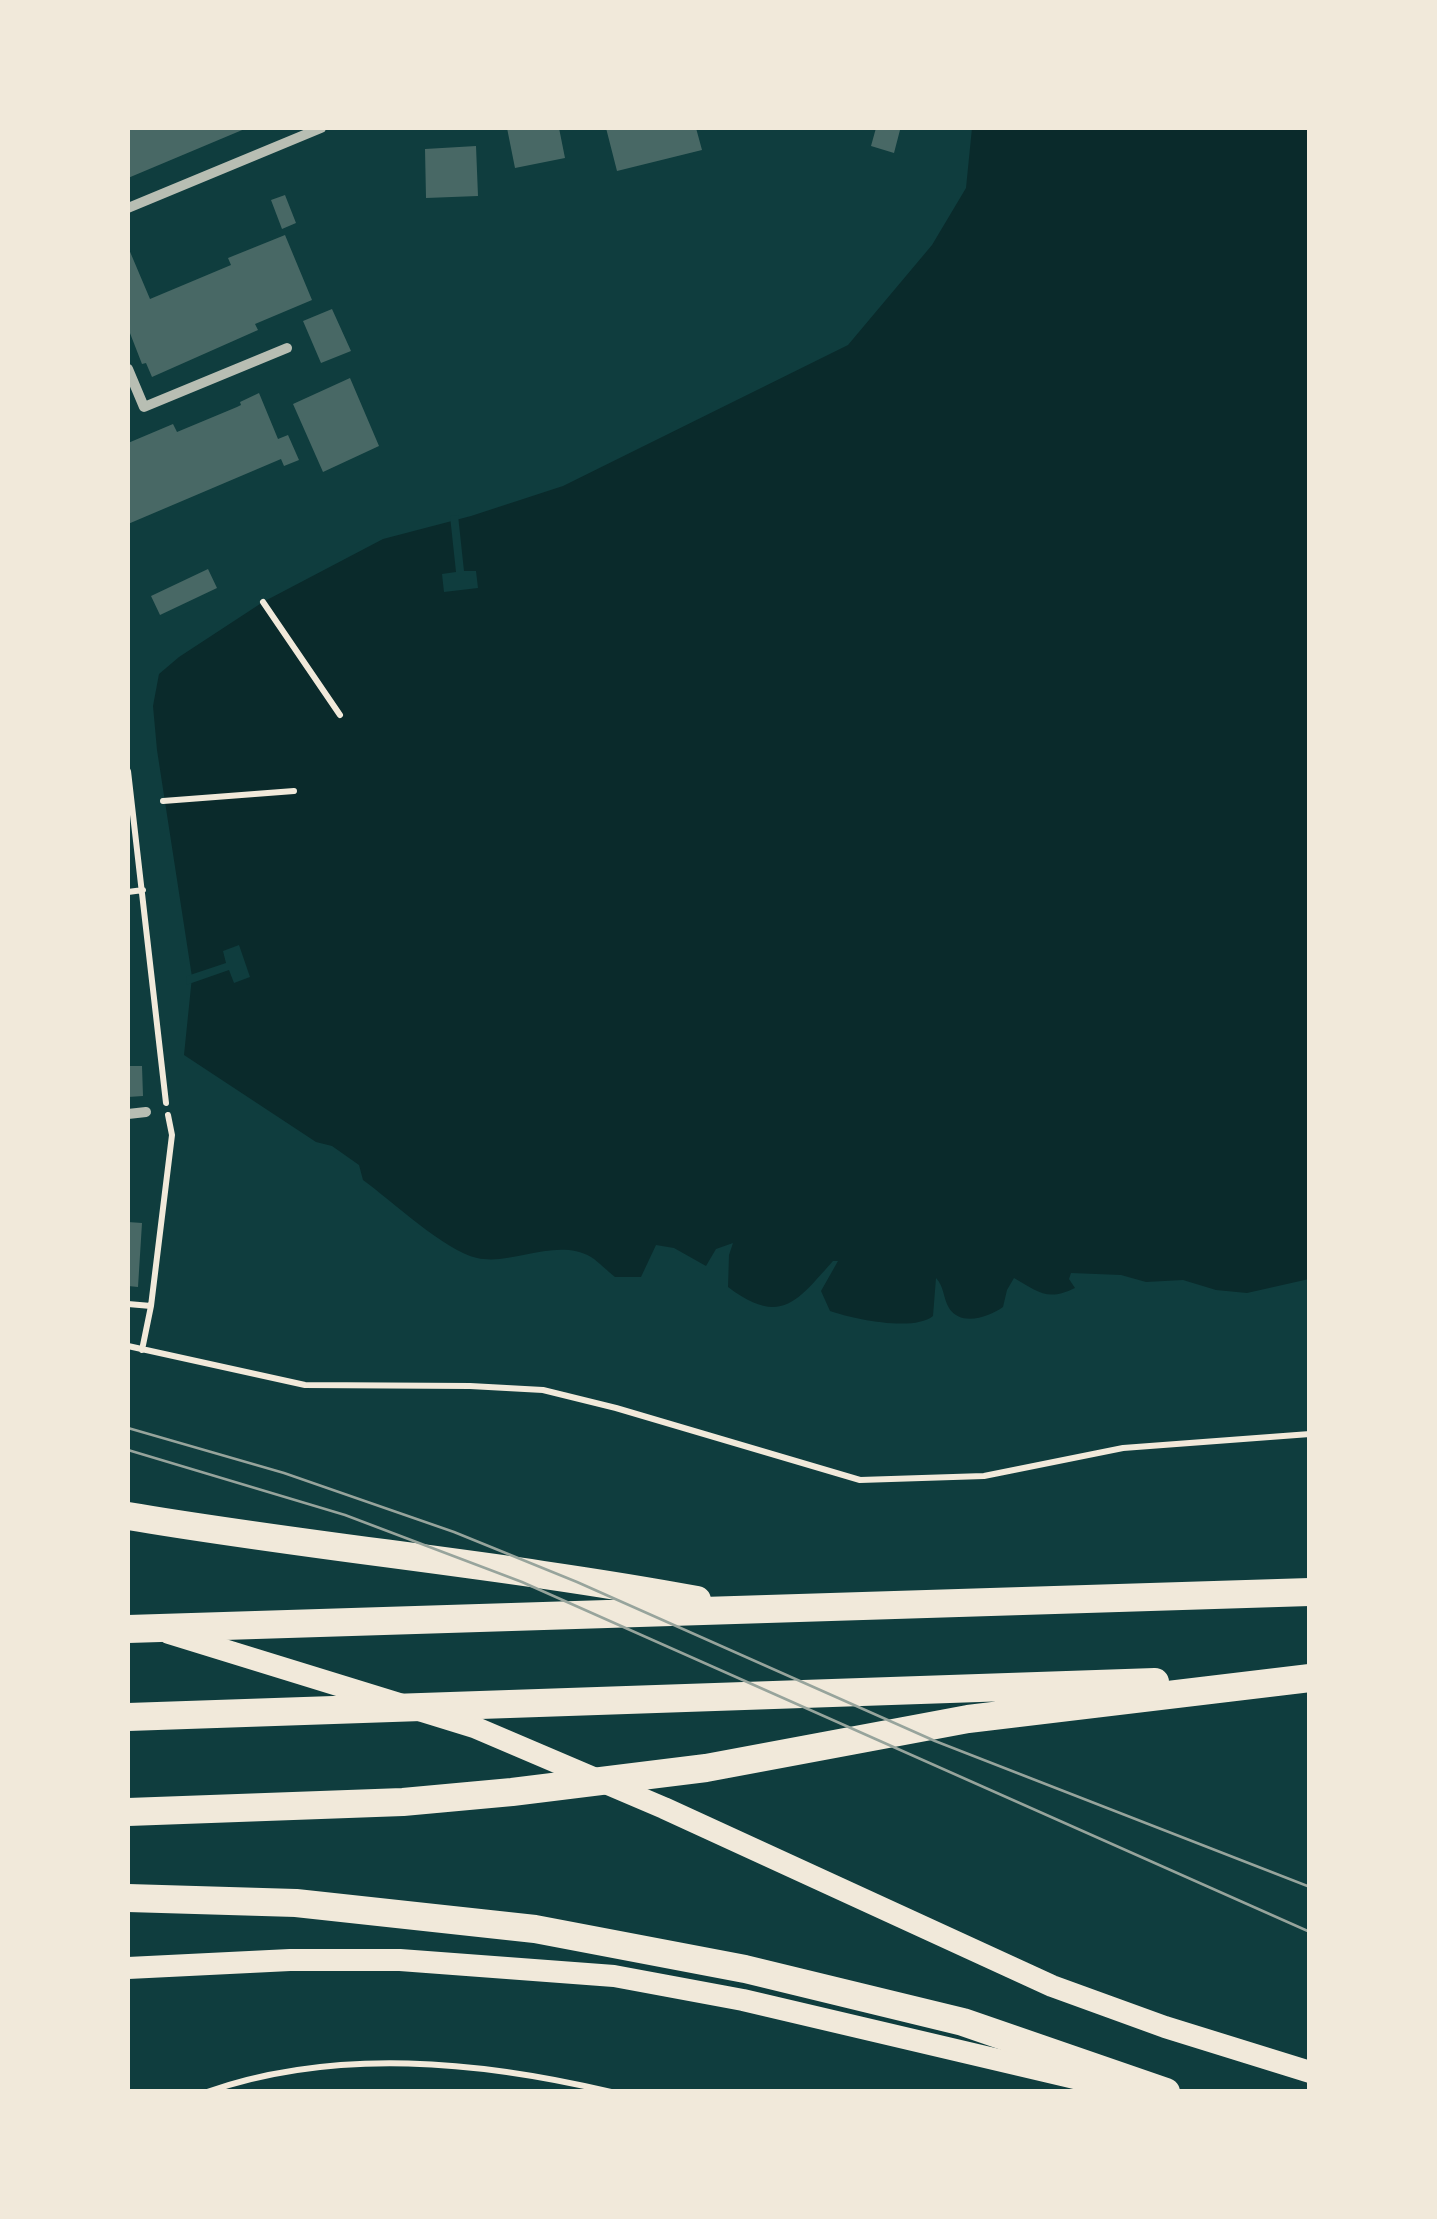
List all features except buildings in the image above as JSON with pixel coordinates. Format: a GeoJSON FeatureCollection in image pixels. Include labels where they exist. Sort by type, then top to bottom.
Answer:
{"type":"FeatureCollection","features":[{"type":"Feature","properties":{"kind":"highway"},"geometry":{"type":"LineString","coordinates":[[128,1516],[264,1539],[621,1586],[747,1610]]}},
{"type":"Feature","properties":{"kind":"highway"},"geometry":{"type":"LineString","coordinates":[[128,1629],[1310,1592]]}},
{"type":"Feature","properties":{"kind":"highway"},"geometry":{"type":"LineString","coordinates":[[128,1717],[1310,1677]]}},
{"type":"Feature","properties":{"kind":"highway"},"geometry":{"type":"LineString","coordinates":[[128,1812],[403,1802],[512,1792],[706,1768],[968,1719],[1310,1677]]}},
{"type":"Feature","properties":{"kind":"highway"},"geometry":{"type":"LineString","coordinates":[[128,1898],[296,1904],[535,1929],[745,1970],[963,2022],[1166,2092]]}},
{"type":"Feature","properties":{"kind":"main road"},"geometry":{"type":"LineString","coordinates":[[128,1620],[474,1727],[664,1808],[1052,1986],[1165,2027],[1310,2072]]}},
{"type":"Feature","properties":{"kind":"main road"},"geometry":{"type":"LineString","coordinates":[[128,1968],[290,1960],[400,1960],[614,1976],[743,2000],[1132,2092]]}},
{"type":"Feature","properties":{"kind":"street"},"geometry":{"type":"LineString","coordinates":[[277,128],[282,141]]}},
{"type":"Feature","properties":{"kind":"street"},"geometry":{"type":"LineString","coordinates":[[128,208],[282,141],[322,128]]}},
{"type":"Feature","properties":{"kind":"street"},"geometry":{"type":"LineString","coordinates":[[128,369],[144,407],[287,348]]}},
{"type":"Feature","properties":{"kind":"street"},"geometry":{"type":"LineString","coordinates":[[128,1114],[146,1112]]}},
{"type":"Feature","properties":{"kind":"path"},"geometry":{"type":"LineString","coordinates":[[263,602],[340,715]]}},
{"type":"Feature","properties":{"kind":"path"},"geometry":{"type":"LineString","coordinates":[[128,771],[172,1135],[142,1350]]}},
{"type":"Feature","properties":{"kind":"path"},"geometry":{"type":"LineString","coordinates":[[163,801],[294,792]]}},
{"type":"Feature","properties":{"kind":"path"},"geometry":{"type":"LineString","coordinates":[[128,892],[143,890]]}},
{"type":"Feature","properties":{"kind":"path"},"geometry":{"type":"LineString","coordinates":[[128,1304],[151,1306]]}},
{"type":"Feature","properties":{"kind":"path"},"geometry":{"type":"LineString","coordinates":[[128,1346],[305,1384],[543,1390],[860,1480],[984,1476],[1123,1448],[1310,1434]]}},
{"type":"Feature","properties":{"kind":"path"},"geometry":{"type":"LineString","coordinates":[[208,2092],[259,2076],[335,2065],[392,2063],[478,2068],[611,2092]]}},
{"type":"Feature","properties":{"kind":"water"},"geometry":{"type":"Polygon","coordinates":[[[972,128],[1309,128],[1309,1279],[1247,1293],[1216,1290],[1183,1280],[1146,1282],[1121,1275],[1071,1273],[1069,1279],[1075,1288],[1049,1294],[1014,1278],[1003,1307],[968,1319],[949,1308],[936,1278],[933,1316],[898,1324],[830,1311],[821,1291],[838,1261],[833,1261],[809,1288],[787,1304],[775,1307],[746,1299],[728,1287],[733,1243],[716,1249],[706,1266],[674,1248],[656,1245],[641,1277],[615,1277],[591,1257],[563,1250],[491,1259],[464,1254],[363,1180],[359,1165],[332,1146],[316,1142],[184,1055],[192,977],[157,750],[153,706],[159,674],[263,602],[383,539],[563,486],[848,345],[932,245],[966,188],[972,128]]]}},
{"type":"Feature","properties":{"kind":"pier"},"geometry":{"type":"Polygon","coordinates":[[[458,515],[464,571],[476,571],[478,588],[444,592],[442,574],[456,572],[450,516],[458,515]]]}},
{"type":"Feature","properties":{"kind":"pier"},"geometry":{"type":"Polygon","coordinates":[[[239,945],[250,977],[234,983],[229,970],[186,985],[187,976],[226,963],[223,951],[239,945]]]}},
{"type":"Feature","properties":{"kind":"tram line"},"geometry":{"type":"LineString","coordinates":[[128,1428],[284,1473],[454,1532],[577,1582],[935,1741],[1310,1887]]}},
{"type":"Feature","properties":{"kind":"tram line"},"geometry":{"type":"LineString","coordinates":[[128,1450],[345,1515],[522,1582],[1310,1932]]}}]}
